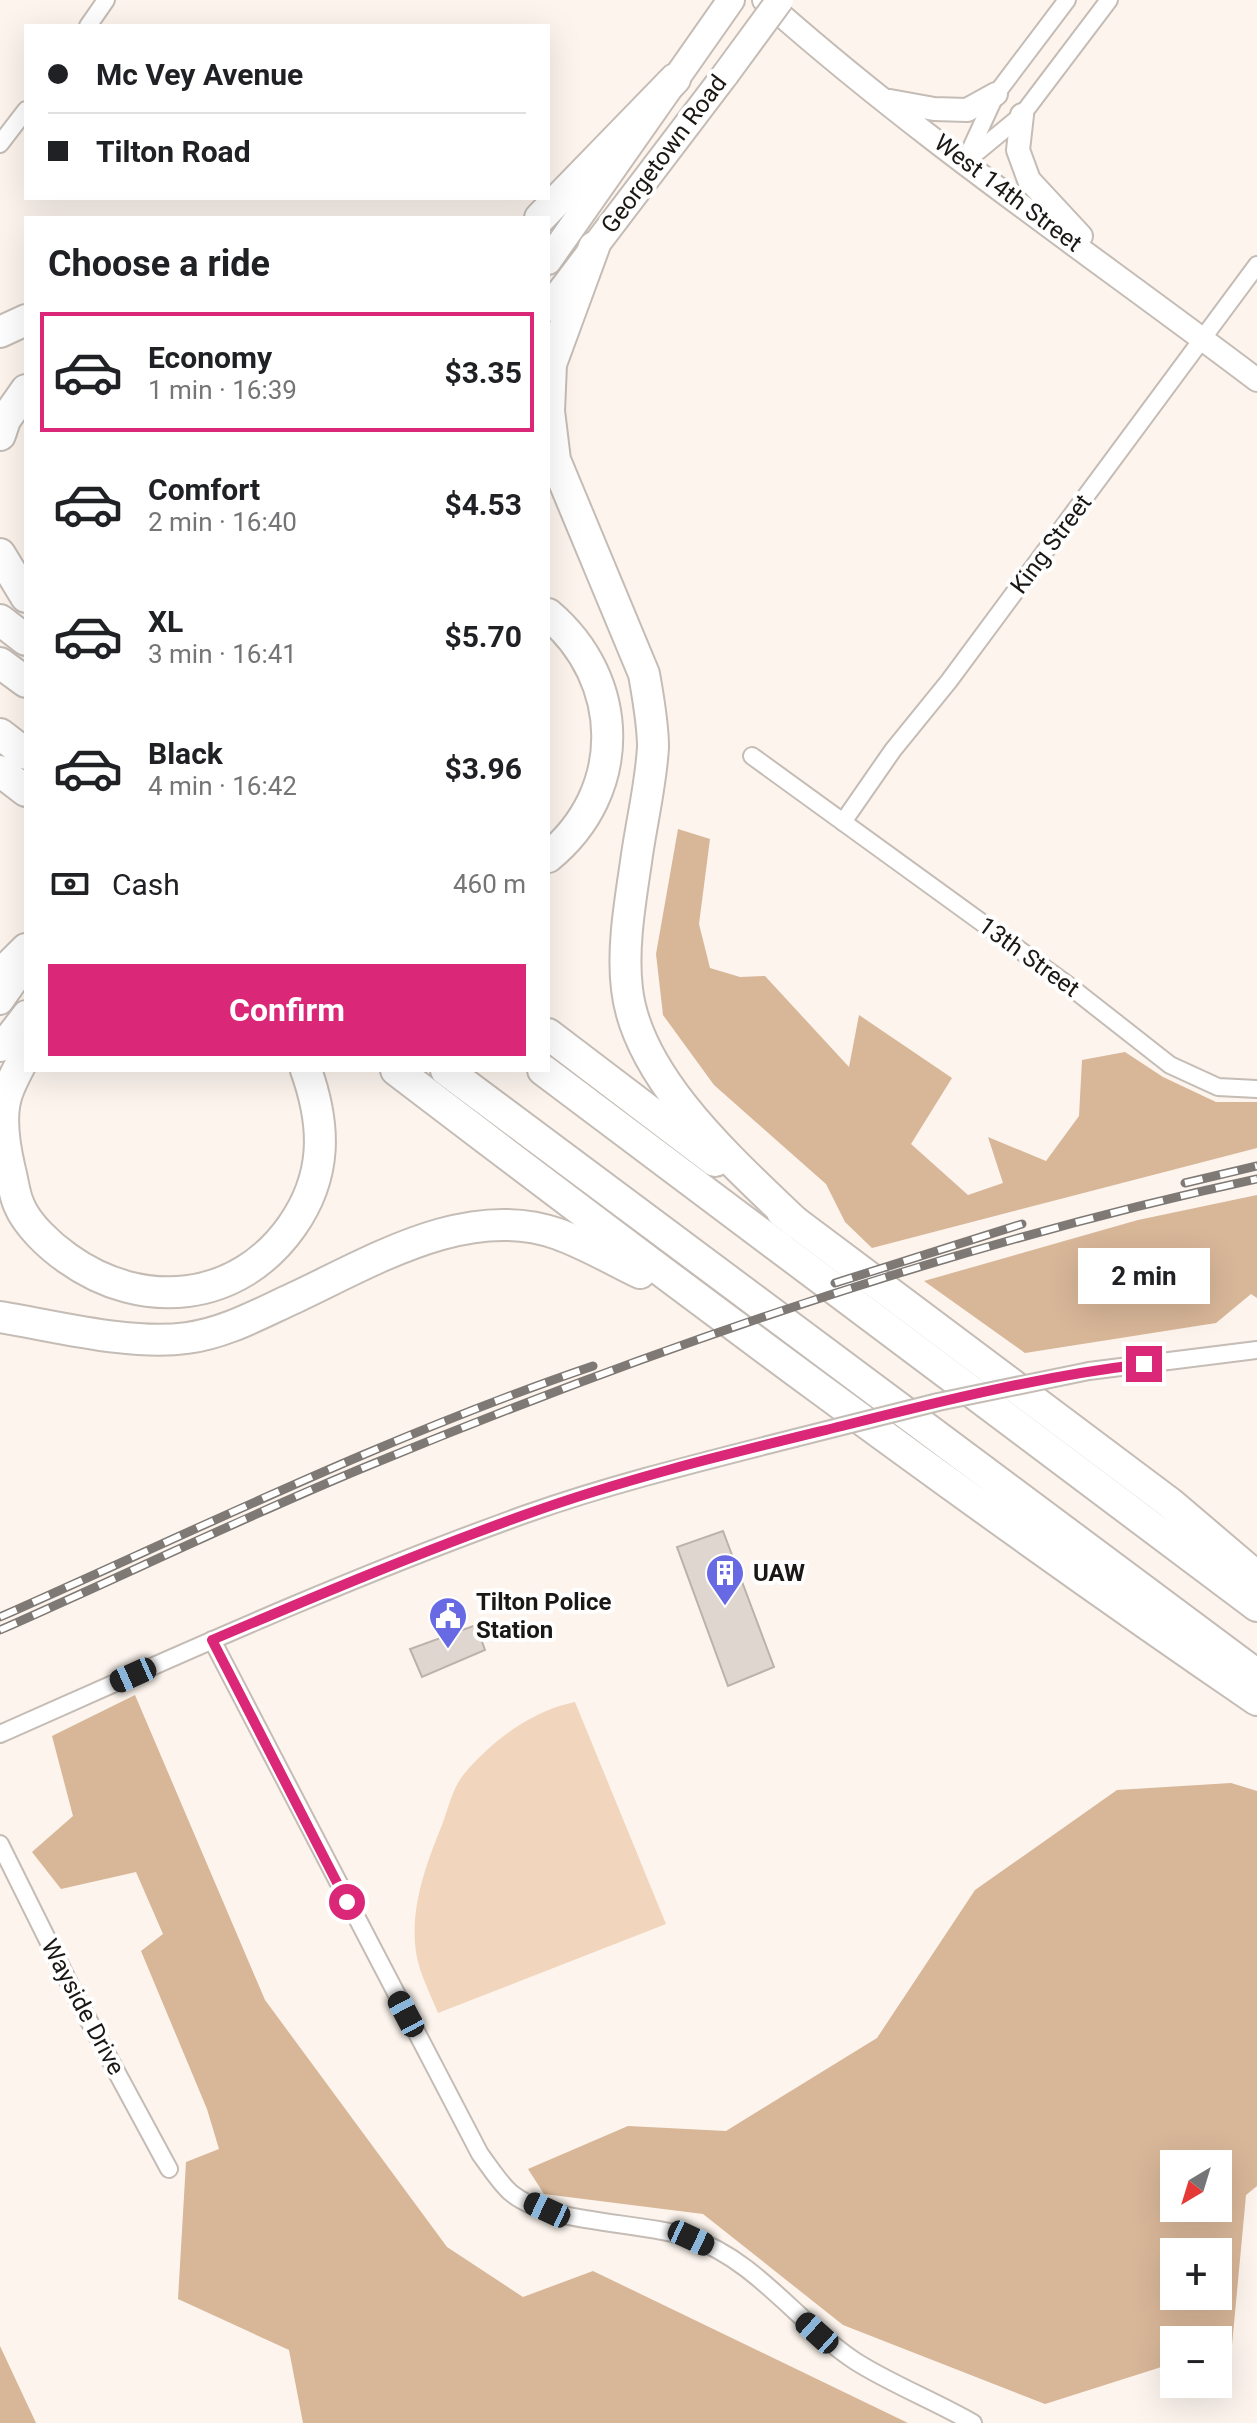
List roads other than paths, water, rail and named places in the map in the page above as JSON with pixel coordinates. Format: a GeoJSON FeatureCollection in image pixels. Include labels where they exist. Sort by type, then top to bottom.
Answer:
{"type":"FeatureCollection","features":[{"type":"Feature","properties":{"kind":"highway"},"geometry":{"type":"LineString","coordinates":[[542,216],[675,79]]}},
{"type":"Feature","properties":{"kind":"highway"},"geometry":{"type":"LineString","coordinates":[[550,388],[551,364],[594,247]]}},
{"type":"Feature","properties":{"kind":"highway"},"geometry":{"type":"LineString","coordinates":[[0,332],[24,321]]}},
{"type":"Feature","properties":{"kind":"highway"},"geometry":{"type":"LineString","coordinates":[[0,435],[5,420],[24,393]]}},
{"type":"Feature","properties":{"kind":"highway"},"geometry":{"type":"LineString","coordinates":[[550,419],[555,460],[644,674],[649,706],[653,746],[627,935],[627,990],[639,1038],[679,1101],[738,1167],[796,1223]]}},
{"type":"Feature","properties":{"kind":"highway"},"geometry":{"type":"LineString","coordinates":[[0,554],[24,594]]}},
{"type":"Feature","properties":{"kind":"highway"},"geometry":{"type":"LineString","coordinates":[[550,616],[569,632],[593,670],[607,711],[607,758],[596,799],[568,841],[550,855]]}},
{"type":"Feature","properties":{"kind":"highway"},"geometry":{"type":"LineString","coordinates":[[0,620],[24,638]]}},
{"type":"Feature","properties":{"kind":"highway"},"geometry":{"type":"LineString","coordinates":[[0,663],[24,681]]}},
{"type":"Feature","properties":{"kind":"highway"},"geometry":{"type":"LineString","coordinates":[[0,734],[24,752]]}},
{"type":"Feature","properties":{"kind":"highway"},"geometry":{"type":"LineString","coordinates":[[0,771],[24,789]]}},
{"type":"Feature","properties":{"kind":"highway"},"geometry":{"type":"LineString","coordinates":[[0,796],[24,807]]}},
{"type":"Feature","properties":{"kind":"highway"},"geometry":{"type":"LineString","coordinates":[[0,975],[24,951]]}},
{"type":"Feature","properties":{"kind":"highway"},"geometry":{"type":"LineString","coordinates":[[550,1036],[1170,1503],[1257,1577]]}},
{"type":"Feature","properties":{"kind":"highway"},"geometry":{"type":"LineString","coordinates":[[24,1057],[5,1099],[6,1153],[19,1207],[52,1247],[89,1274],[137,1291],[191,1293],[239,1275],[278,1245],[307,1204],[320,1161],[319,1122],[306,1072]]}},
{"type":"Feature","properties":{"kind":"highway"},"geometry":{"type":"LineString","coordinates":[[399,1072],[695,1299],[1053,1561],[1257,1700]]}},
{"type":"Feature","properties":{"kind":"highway"},"geometry":{"type":"LineString","coordinates":[[449,1072],[1257,1675]]}},
{"type":"Feature","properties":{"kind":"highway"},"geometry":{"type":"LineString","coordinates":[[546,1072],[1257,1606]]}},
{"type":"Feature","properties":{"kind":"highway"},"geometry":{"type":"LineString","coordinates":[[0,1317],[122,1337],[185,1339],[230,1328],[399,1250],[455,1229],[510,1224],[557,1234],[695,1299]]}},
{"type":"Feature","properties":{"kind":"main road","name":"Georgetown Road"},"geometry":{"type":"LineString","coordinates":[[550,258],[731,0]]}},
{"type":"Feature","properties":{"kind":"main road","name":"Georgetown Road"},"geometry":{"type":"LineString","coordinates":[[550,305],[780,0]]}},
{"type":"Feature","properties":{"kind":"main road"},"geometry":{"type":"LineString","coordinates":[[0,1001],[24,967]]}},
{"type":"Feature","properties":{"kind":"main road"},"geometry":{"type":"LineString","coordinates":[[0,1048],[24,1017]]}},
{"type":"Feature","properties":{"kind":"street"},"geometry":{"type":"LineString","coordinates":[[89,24],[106,0]]}},
{"type":"Feature","properties":{"kind":"street","name":"West 14th Street"},"geometry":{"type":"LineString","coordinates":[[764,0],[884,100],[1257,380]]}},
{"type":"Feature","properties":{"kind":"street"},"geometry":{"type":"LineString","coordinates":[[965,162],[996,94],[1067,0]]}},
{"type":"Feature","properties":{"kind":"street"},"geometry":{"type":"LineString","coordinates":[[965,162],[1022,115],[1109,0]]}},
{"type":"Feature","properties":{"kind":"street"},"geometry":{"type":"LineString","coordinates":[[884,100],[934,109],[967,110],[996,94]]}},
{"type":"Feature","properties":{"kind":"street"},"geometry":{"type":"LineString","coordinates":[[0,144],[24,113]]}},
{"type":"Feature","properties":{"kind":"street"},"geometry":{"type":"LineString","coordinates":[[1022,115],[1018,150],[1029,180],[1117,274]]}},
{"type":"Feature","properties":{"kind":"street","name":"King Street"},"geometry":{"type":"LineString","coordinates":[[843,822],[893,750],[959,668],[1257,265]]}},
{"type":"Feature","properties":{"kind":"street","name":"13th Street"},"geometry":{"type":"LineString","coordinates":[[752,756],[1068,985],[1170,1065],[1218,1087],[1257,1089]]}},
{"type":"Feature","properties":{"kind":"street"},"geometry":{"type":"LineString","coordinates":[[0,1734],[365,1576],[528,1513],[658,1473],[938,1402],[1089,1371],[1257,1350]]}},
{"type":"Feature","properties":{"kind":"street"},"geometry":{"type":"LineString","coordinates":[[212,1640],[480,2154],[511,2193],[547,2210],[691,2238],[724,2254],[817,2333],[858,2363],[973,2423]]}},
{"type":"Feature","properties":{"kind":"street","name":"Wayside Drive"},"geometry":{"type":"LineString","coordinates":[[0,1844],[76,1997],[169,2169]]}},
{"type":"Feature","properties":{"kind":"railway"},"geometry":{"type":"LineString","coordinates":[[1185,1183],[1257,1166]]}},
{"type":"Feature","properties":{"kind":"railway"},"geometry":{"type":"LineString","coordinates":[[0,1630],[375,1463],[699,1339],[921,1266],[1033,1234],[1257,1179]]}},
{"type":"Feature","properties":{"kind":"railway"},"geometry":{"type":"LineString","coordinates":[[835,1283],[1022,1224]]}},
{"type":"Feature","properties":{"kind":"railway"},"geometry":{"type":"LineString","coordinates":[[0,1617],[368,1453],[593,1366]]}},
{"type":"Feature","properties":{"kind":"place","name":"UAW"},"geometry":{"type":"Point","coordinates":[725,1607]}},
{"type":"Feature","properties":{"kind":"place","name":"Tilton Police Station"},"geometry":{"type":"Point","coordinates":[448,1650]}}]}
